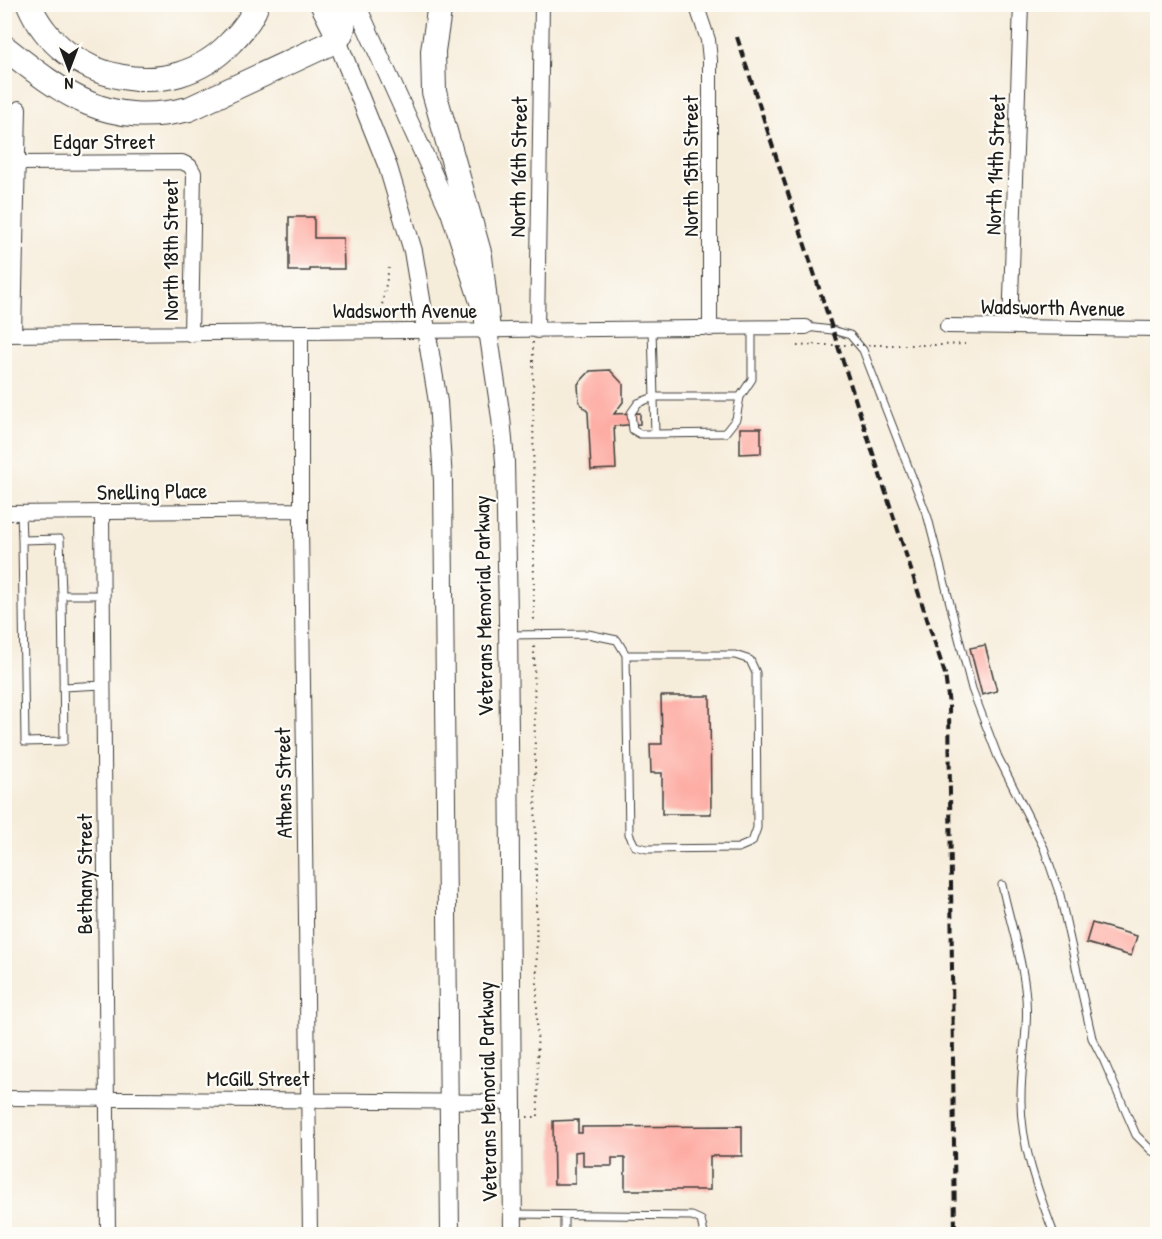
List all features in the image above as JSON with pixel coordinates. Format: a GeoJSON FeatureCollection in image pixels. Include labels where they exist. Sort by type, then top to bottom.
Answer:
{"type":"FeatureCollection","features":[{"type":"Feature","properties":{"kind":"highway"},"geometry":{"type":"LineString","coordinates":[[28,4],[33,16],[56,45],[82,64],[126,79],[153,79],[175,75],[203,64],[225,49],[243,30],[257,4]]}},
{"type":"Feature","properties":{"kind":"highway"},"geometry":{"type":"LineString","coordinates":[[4,47],[72,96],[105,110],[163,115],[189,109],[337,40],[345,26],[338,4]]}},
{"type":"Feature","properties":{"kind":"highway"},"geometry":{"type":"LineString","coordinates":[[440,4],[433,51],[434,92],[480,256],[488,330]]}},
{"type":"Feature","properties":{"kind":"street","name":"Veterans Memorial Parkway"},"geometry":{"type":"LineString","coordinates":[[319,4],[337,40],[388,167],[413,251],[438,402],[443,481],[450,1234]]}},
{"type":"Feature","properties":{"kind":"street","name":"Veterans Memorial Parkway"},"geometry":{"type":"LineString","coordinates":[[356,4],[450,212],[488,330],[500,408],[505,462],[508,635],[513,1234]]}},
{"type":"Feature","properties":{"kind":"street","name":"North 16th Street"},"geometry":{"type":"LineString","coordinates":[[537,331],[542,4]]}},
{"type":"Feature","properties":{"kind":"street","name":"North 15th Street"},"geometry":{"type":"LineString","coordinates":[[696,4],[708,40],[710,70],[710,329]]}},
{"type":"Feature","properties":{"kind":"street","name":"North 14th Street"},"geometry":{"type":"LineString","coordinates":[[1010,327],[1021,4]]}},
{"type":"Feature","properties":{"kind":"street"},"geometry":{"type":"LineString","coordinates":[[9,335],[19,108]]}},
{"type":"Feature","properties":{"kind":"street","name":"Edgar Street"},"geometry":{"type":"LineString","coordinates":[[17,163],[182,162],[190,166]]}},
{"type":"Feature","properties":{"kind":"street","name":"North 18th Street"},"geometry":{"type":"LineString","coordinates":[[190,166],[194,173],[191,335]]}},
{"type":"Feature","properties":{"kind":"street","name":"Wadsworth Avenue"},"geometry":{"type":"LineString","coordinates":[[947,326],[1158,329]]}},
{"type":"Feature","properties":{"kind":"street","name":"Wadsworth Avenue"},"geometry":{"type":"LineString","coordinates":[[9,335],[191,335],[806,327]]}},
{"type":"Feature","properties":{"kind":"street","name":"Athens Street"},"geometry":{"type":"LineString","coordinates":[[301,332],[310,1234]]}},
{"type":"Feature","properties":{"kind":"street","name":"Snelling Place"},"geometry":{"type":"LineString","coordinates":[[4,513],[301,510]]}},
{"type":"Feature","properties":{"kind":"street","name":"Bethany Street"},"geometry":{"type":"LineString","coordinates":[[102,513],[108,1234]]}},
{"type":"Feature","properties":{"kind":"street","name":"McGill Street"},"geometry":{"type":"LineString","coordinates":[[4,1098],[511,1102]]}},
{"type":"Feature","properties":{"kind":"lane"},"geometry":{"type":"LineString","coordinates":[[740,397],[654,397],[638,403],[631,413],[631,425],[633,430],[640,434],[725,433],[736,419],[740,397],[752,380],[752,326]]}},
{"type":"Feature","properties":{"kind":"lane"},"geometry":{"type":"LineString","coordinates":[[806,327],[850,335],[863,350],[928,518],[972,689],[998,758],[1044,848],[1060,895],[1092,1038],[1136,1135],[1158,1154]]}},
{"type":"Feature","properties":{"kind":"lane"},"geometry":{"type":"LineString","coordinates":[[652,329],[655,434]]}},
{"type":"Feature","properties":{"kind":"lane"},"geometry":{"type":"LineString","coordinates":[[21,513],[25,742],[64,741],[60,539],[22,540]]}},
{"type":"Feature","properties":{"kind":"lane"},"geometry":{"type":"LineString","coordinates":[[62,595],[102,595]]}},
{"type":"Feature","properties":{"kind":"lane"},"geometry":{"type":"LineString","coordinates":[[508,635],[588,634],[617,640],[626,655],[629,834],[635,846],[647,849],[738,848],[752,842],[757,828],[756,673],[750,660],[735,655],[626,655]]}},
{"type":"Feature","properties":{"kind":"lane"},"geometry":{"type":"LineString","coordinates":[[63,687],[103,685]]}},
{"type":"Feature","properties":{"kind":"lane"},"geometry":{"type":"LineString","coordinates":[[1002,885],[1025,988],[1026,1021],[1021,1098],[1023,1133],[1041,1200],[1054,1234]]}},
{"type":"Feature","properties":{"kind":"lane"},"geometry":{"type":"LineString","coordinates":[[513,1214],[693,1216],[701,1220],[704,1234]]}},
{"type":"Feature","properties":{"kind":"lane"},"geometry":{"type":"LineString","coordinates":[[564,1215],[564,1234]]}},
{"type":"Feature","properties":{"kind":"path"},"geometry":{"type":"LineString","coordinates":[[380,316],[390,268]]}},
{"type":"Feature","properties":{"kind":"path"},"geometry":{"type":"LineString","coordinates":[[521,1117],[538,1117],[531,346],[537,331]]}},
{"type":"Feature","properties":{"kind":"path"},"geometry":{"type":"LineString","coordinates":[[797,346],[964,344]]}},
{"type":"Feature","properties":{"kind":"building"},"geometry":{"type":"Polygon","coordinates":[[[289,217],[314,217],[314,238],[343,238],[344,269],[289,271],[289,217]]]}},
{"type":"Feature","properties":{"kind":"building"},"geometry":{"type":"Polygon","coordinates":[[[610,370],[623,384],[623,402],[614,414],[640,413],[640,424],[614,426],[616,469],[591,470],[588,412],[579,402],[578,384],[590,371],[610,370]]]}},
{"type":"Feature","properties":{"kind":"building"},"geometry":{"type":"Polygon","coordinates":[[[740,428],[761,428],[761,453],[740,454],[740,428]]]}},
{"type":"Feature","properties":{"kind":"building"},"geometry":{"type":"Polygon","coordinates":[[[985,645],[997,691],[982,695],[970,648],[985,645]]]}},
{"type":"Feature","properties":{"kind":"building"},"geometry":{"type":"Polygon","coordinates":[[[661,696],[710,696],[711,814],[662,814],[662,773],[651,773],[650,744],[662,744],[661,696]]]}},
{"type":"Feature","properties":{"kind":"building"},"geometry":{"type":"Polygon","coordinates":[[[1092,923],[1137,936],[1131,956],[1086,943],[1092,923]]]}},
{"type":"Feature","properties":{"kind":"building"},"geometry":{"type":"Polygon","coordinates":[[[578,1120],[578,1133],[582,1133],[582,1127],[742,1126],[742,1156],[710,1156],[710,1190],[625,1190],[625,1158],[612,1158],[612,1166],[583,1166],[583,1151],[575,1152],[575,1184],[554,1184],[553,1121],[578,1120]]]}},
{"type":"Feature","properties":{"kind":"railway"},"geometry":{"type":"LineString","coordinates":[[737,37],[945,674],[949,705],[955,1234]]}}]}
